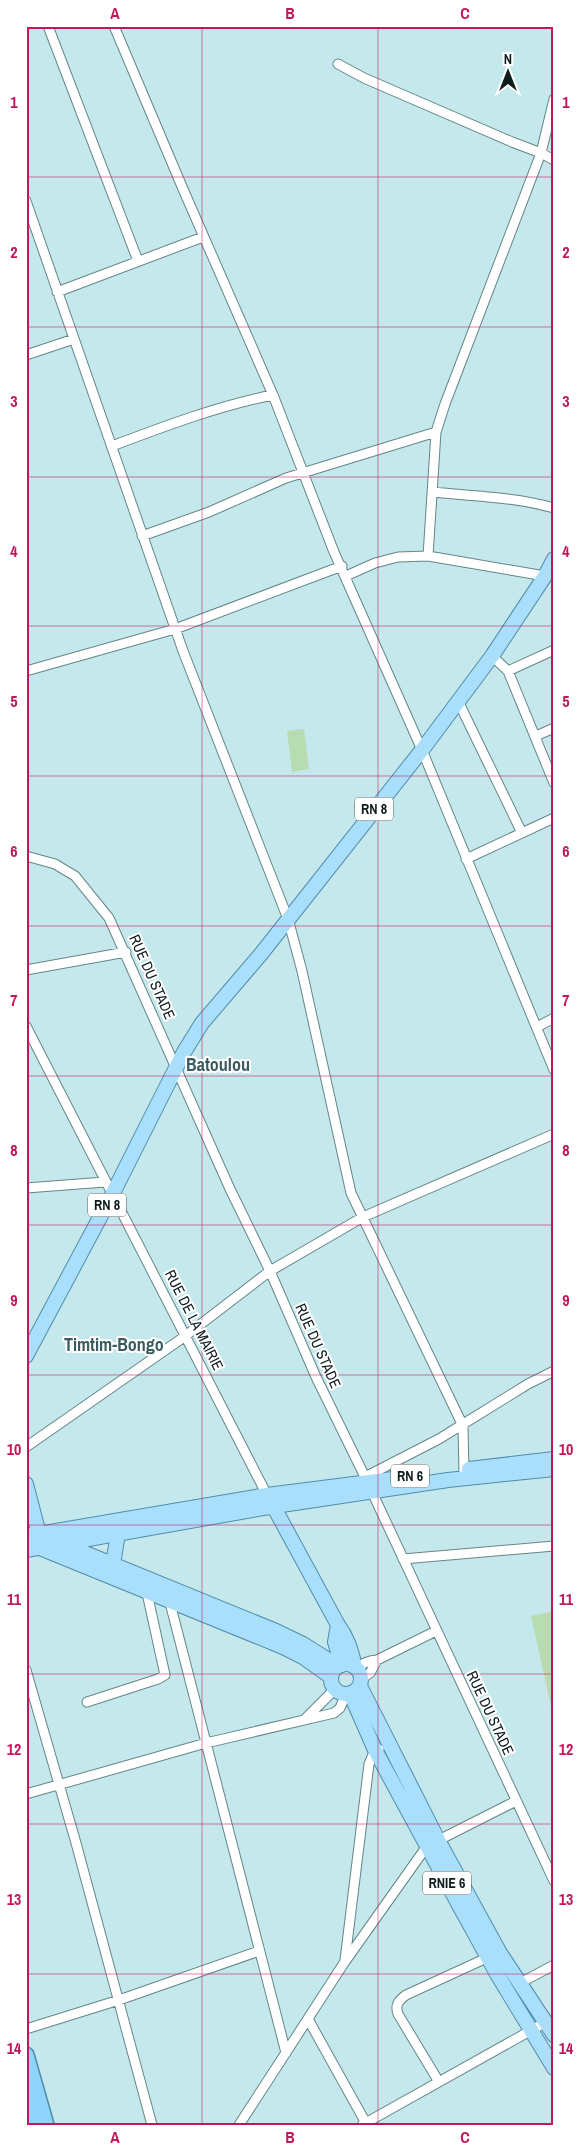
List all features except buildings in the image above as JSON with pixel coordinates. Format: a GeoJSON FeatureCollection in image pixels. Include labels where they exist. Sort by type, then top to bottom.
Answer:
{"type":"FeatureCollection","features":[{"type":"Feature","properties":{"kind":"highway"},"geometry":{"type":"LineString","coordinates":[[26,2055],[46,2125]]}},
{"type":"Feature","properties":{"kind":"highway"},"geometry":{"type":"LineString","coordinates":[[26,2099],[33,2125]]}},
{"type":"Feature","properties":{"kind":"main road","name":"RN 8"},"geometry":{"type":"LineString","coordinates":[[26,1356],[109,1188],[202,1023],[288,919],[422,750],[492,656],[545,576],[554,559]]}},
{"type":"Feature","properties":{"kind":"main road","name":"RN 6"},"geometry":{"type":"LineString","coordinates":[[464,1474],[554,1459]]}},
{"type":"Feature","properties":{"kind":"main road","name":"RN 6"},"geometry":{"type":"LineString","coordinates":[[33,1542],[368,1484],[464,1474],[554,1469]]}},
{"type":"Feature","properties":{"kind":"main road"},"geometry":{"type":"LineString","coordinates":[[26,1484],[33,1542],[64,1544],[169,1586],[303,1644],[347,1678]]}},
{"type":"Feature","properties":{"kind":"main road","name":"RN 6"},"geometry":{"type":"LineString","coordinates":[[64,1544],[271,1501]]}},
{"type":"Feature","properties":{"kind":"main road","name":"RUE DE LA MAIRIE"},"geometry":{"type":"LineString","coordinates":[[271,1501],[338,1625],[335,1642],[347,1678]]}},
{"type":"Feature","properties":{"kind":"main road"},"geometry":{"type":"LineString","coordinates":[[113,1564],[118,1534]]}},
{"type":"Feature","properties":{"kind":"main road","name":"RNIE 6"},"geometry":{"type":"LineString","coordinates":[[33,1542],[147,1593],[288,1649],[347,1678],[389,1746],[433,1843]]}},
{"type":"Feature","properties":{"kind":"main road","name":"RNIE 6"},"geometry":{"type":"LineString","coordinates":[[347,1678],[375,1750],[433,1843],[494,1955],[530,2030],[554,2068]]}},
{"type":"Feature","properties":{"kind":"main road","name":"RNIE 6"},"geometry":{"type":"LineString","coordinates":[[494,1955],[520,1983],[554,2035]]}},
{"type":"Feature","properties":{"kind":"street"},"geometry":{"type":"LineString","coordinates":[[48,26],[138,261]]}},
{"type":"Feature","properties":{"kind":"street"},"geometry":{"type":"LineString","coordinates":[[114,26],[273,395],[346,576],[422,750],[554,1070]]}},
{"type":"Feature","properties":{"kind":"street"},"geometry":{"type":"LineString","coordinates":[[338,64],[394,91],[554,160]]}},
{"type":"Feature","properties":{"kind":"street"},"geometry":{"type":"LineString","coordinates":[[428,556],[436,432],[541,153],[554,99]]}},
{"type":"Feature","properties":{"kind":"street"},"geometry":{"type":"LineString","coordinates":[[26,201],[175,629],[237,793],[288,919],[302,971],[351,1193],[463,1426],[464,1474]]}},
{"type":"Feature","properties":{"kind":"street"},"geometry":{"type":"LineString","coordinates":[[58,292],[204,237]]}},
{"type":"Feature","properties":{"kind":"street"},"geometry":{"type":"LineString","coordinates":[[26,355],[74,339]]}},
{"type":"Feature","properties":{"kind":"street"},"geometry":{"type":"LineString","coordinates":[[112,446],[192,416],[240,402],[273,395]]}},
{"type":"Feature","properties":{"kind":"street"},"geometry":{"type":"LineString","coordinates":[[142,536],[209,512],[286,478],[436,432]]}},
{"type":"Feature","properties":{"kind":"street"},"geometry":{"type":"LineString","coordinates":[[432,492],[503,498],[554,508]]}},
{"type":"Feature","properties":{"kind":"street"},"geometry":{"type":"LineString","coordinates":[[346,576],[375,562],[398,557],[428,556],[545,576]]}},
{"type":"Feature","properties":{"kind":"street"},"geometry":{"type":"LineString","coordinates":[[26,671],[175,629],[342,566]]}},
{"type":"Feature","properties":{"kind":"street"},"geometry":{"type":"LineString","coordinates":[[508,671],[554,650]]}},
{"type":"Feature","properties":{"kind":"street"},"geometry":{"type":"LineString","coordinates":[[492,656],[508,671],[554,783]]}},
{"type":"Feature","properties":{"kind":"street"},"geometry":{"type":"LineString","coordinates":[[458,701],[522,833]]}},
{"type":"Feature","properties":{"kind":"street"},"geometry":{"type":"LineString","coordinates":[[536,736],[554,728]]}},
{"type":"Feature","properties":{"kind":"street"},"geometry":{"type":"LineString","coordinates":[[466,859],[554,818]]}},
{"type":"Feature","properties":{"kind":"street","name":"RUE DU STADE"},"geometry":{"type":"LineString","coordinates":[[26,856],[55,864],[76,876],[110,918],[316,1377],[554,1881]]}},
{"type":"Feature","properties":{"kind":"street"},"geometry":{"type":"LineString","coordinates":[[26,970],[126,952]]}},
{"type":"Feature","properties":{"kind":"street"},"geometry":{"type":"LineString","coordinates":[[537,1027],[554,1018]]}},
{"type":"Feature","properties":{"kind":"street","name":"RUE DE LA MAIRIE"},"geometry":{"type":"LineString","coordinates":[[26,1026],[184,1337],[271,1501]]}},
{"type":"Feature","properties":{"kind":"street"},"geometry":{"type":"LineString","coordinates":[[26,1447],[184,1337],[270,1271],[362,1217],[554,1134]]}},
{"type":"Feature","properties":{"kind":"street"},"geometry":{"type":"LineString","coordinates":[[26,1188],[109,1188]]}},
{"type":"Feature","properties":{"kind":"street"},"geometry":{"type":"LineString","coordinates":[[368,1484],[528,1384],[554,1371]]}},
{"type":"Feature","properties":{"kind":"street"},"geometry":{"type":"LineString","coordinates":[[403,1559],[554,1546]]}},
{"type":"Feature","properties":{"kind":"street"},"geometry":{"type":"LineString","coordinates":[[169,1586],[169,1602],[286,2053]]}},
{"type":"Feature","properties":{"kind":"street"},"geometry":{"type":"LineString","coordinates":[[87,1702],[165,1675],[147,1593]]}},
{"type":"Feature","properties":{"kind":"street"},"geometry":{"type":"LineString","coordinates":[[305,1718],[347,1678],[370,1673],[377,1660],[436,1631]]}},
{"type":"Feature","properties":{"kind":"street"},"geometry":{"type":"LineString","coordinates":[[26,1670],[119,2000],[152,2125]]}},
{"type":"Feature","properties":{"kind":"street"},"geometry":{"type":"LineString","coordinates":[[26,1794],[206,1743],[305,1718],[334,1713],[340,1708],[347,1678]]}},
{"type":"Feature","properties":{"kind":"street"},"geometry":{"type":"LineString","coordinates":[[344,1963],[369,1764],[375,1750],[389,1746]]}},
{"type":"Feature","properties":{"kind":"street"},"geometry":{"type":"LineString","coordinates":[[239,2125],[344,1963],[433,1843],[516,1801]]}},
{"type":"Feature","properties":{"kind":"street"},"geometry":{"type":"LineString","coordinates":[[26,2029],[119,2000],[259,1950]]}},
{"type":"Feature","properties":{"kind":"street"},"geometry":{"type":"LineString","coordinates":[[439,2082],[398,2014],[396,2008],[398,2001],[406,1995],[494,1955]]}},
{"type":"Feature","properties":{"kind":"street"},"geometry":{"type":"LineString","coordinates":[[520,1983],[554,1965]]}},
{"type":"Feature","properties":{"kind":"street"},"geometry":{"type":"LineString","coordinates":[[308,2019],[365,2124],[546,2022]]}},
{"type":"Feature","properties":{"kind":"green space"},"geometry":{"type":"Polygon","coordinates":[[[304,729],[309,769],[292,772],[287,731],[304,729]]]}},
{"type":"Feature","properties":{"kind":"green space"},"geometry":{"type":"Polygon","coordinates":[[[554,1611],[554,1720],[531,1616],[554,1611]]]}},
{"type":"Feature","properties":{"kind":"district","name":"Batoulou"},"geometry":{"type":"Point","coordinates":[218,1065]}},
{"type":"Feature","properties":{"kind":"district","name":"Timtim-Bongo"},"geometry":{"type":"Point","coordinates":[114,1345]}}]}
